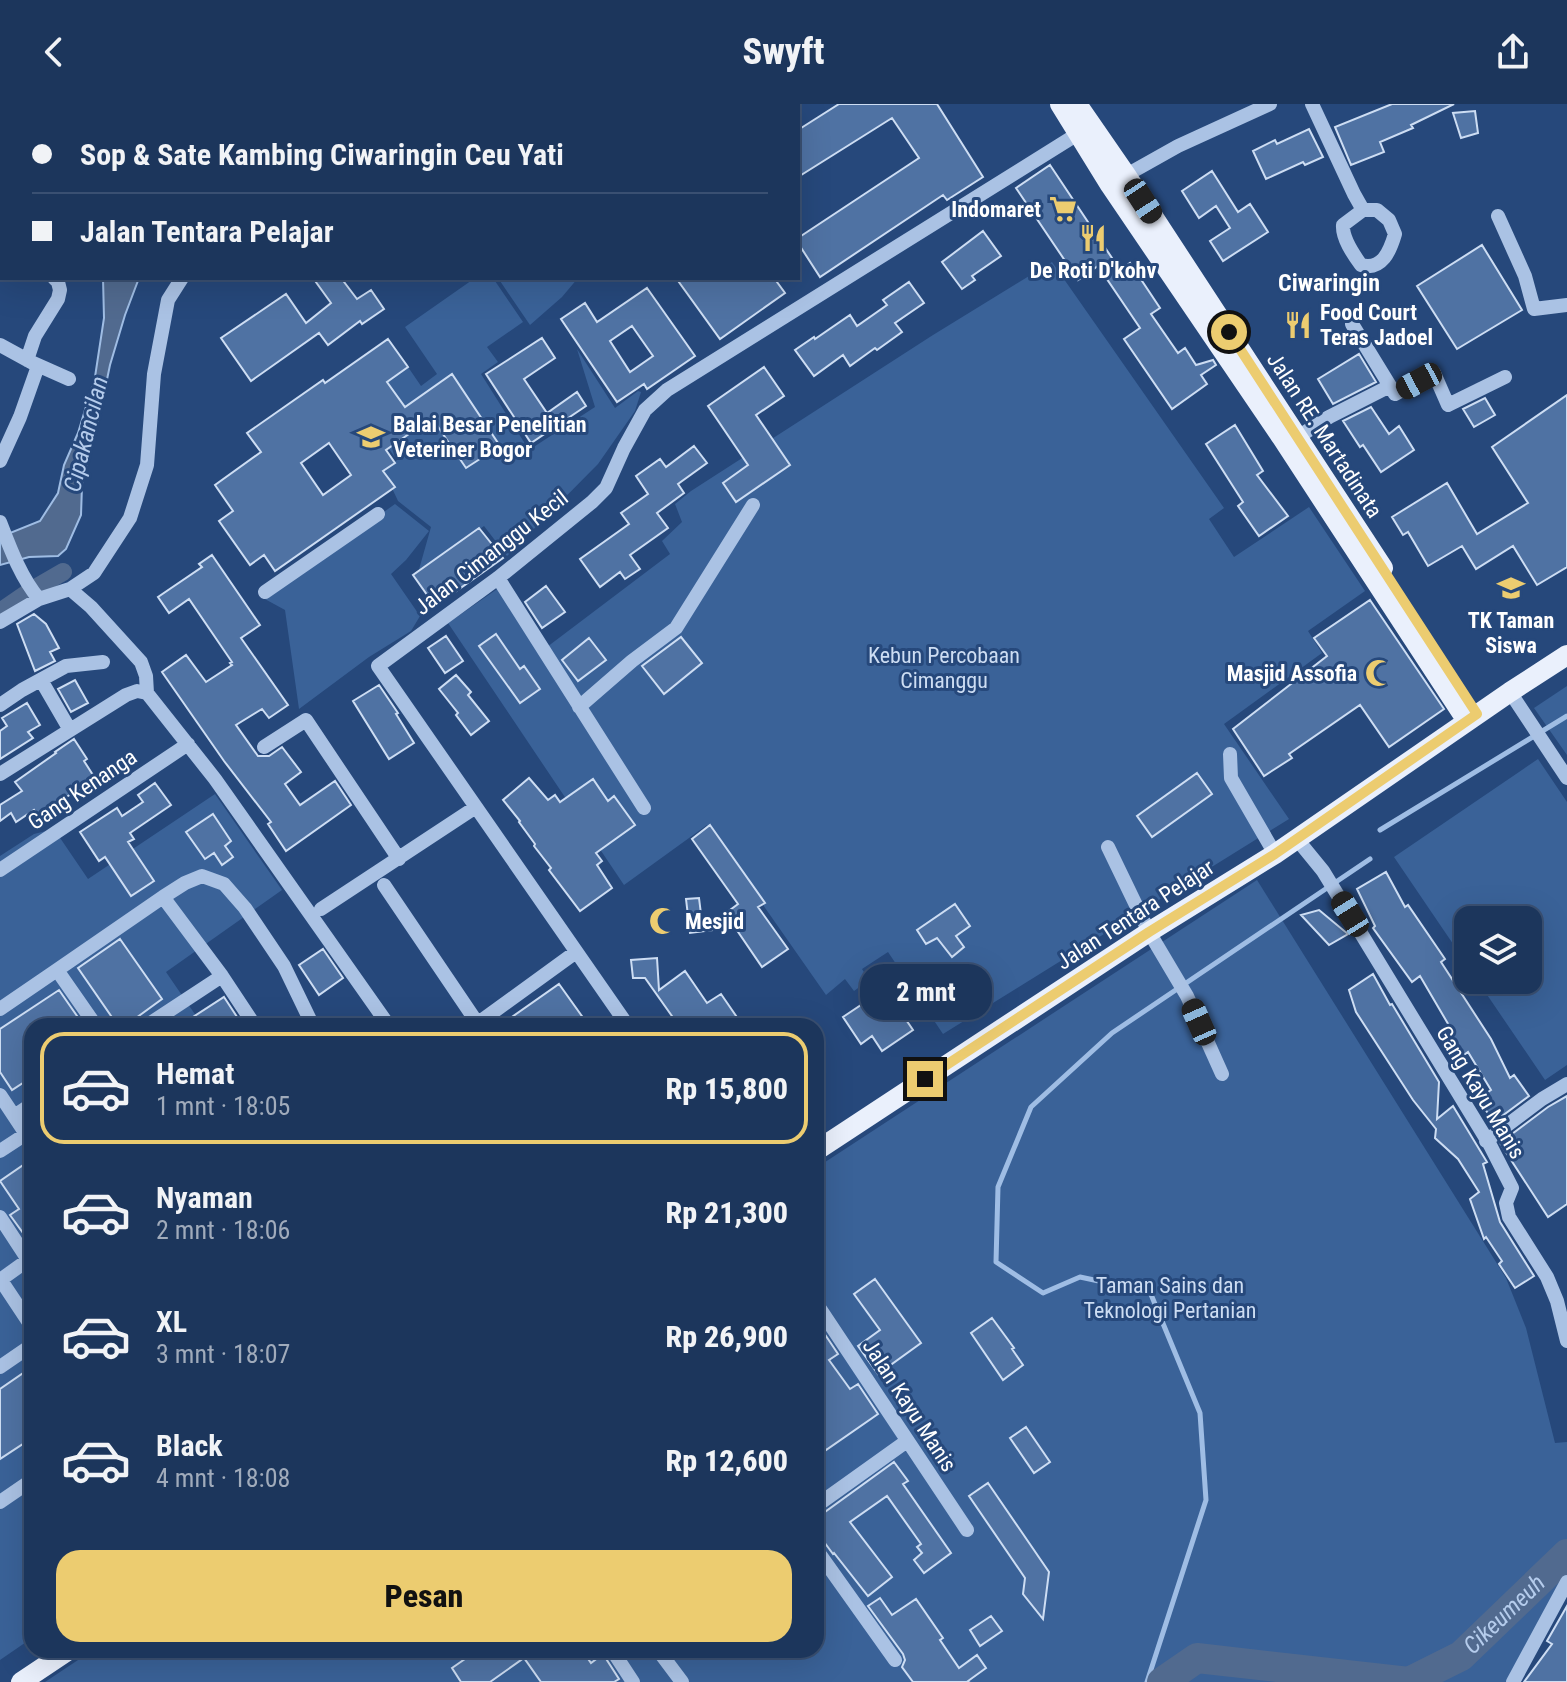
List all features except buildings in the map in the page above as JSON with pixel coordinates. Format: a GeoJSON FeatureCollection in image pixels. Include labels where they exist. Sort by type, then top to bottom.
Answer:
{"type":"FeatureCollection","features":[{"type":"Feature","properties":{"kind":"main road"},"geometry":{"type":"LineString","coordinates":[[1060,104],[1084,130]]}},
{"type":"Feature","properties":{"kind":"main road","name":"Jalan RE. Martadinata"},"geometry":{"type":"LineString","coordinates":[[1077,104],[1084,130],[1298,437],[1385,585]]}},
{"type":"Feature","properties":{"kind":"main road","name":"Jalan RE. Martadinata"},"geometry":{"type":"LineString","coordinates":[[1118,180],[1282,438],[1385,585],[1472,718]]}},
{"type":"Feature","properties":{"kind":"main road","name":"Jalan Tentara Pelajar"},"geometry":{"type":"LineString","coordinates":[[824,1139],[1275,854],[1567,655]]}},
{"type":"Feature","properties":{"kind":"main road"},"geometry":{"type":"LineString","coordinates":[[21,1682],[57,1658]]}},
{"type":"Feature","properties":{"kind":"street"},"geometry":{"type":"LineString","coordinates":[[1118,180],[1178,146],[1270,104]]}},
{"type":"Feature","properties":{"kind":"street"},"geometry":{"type":"LineString","coordinates":[[1312,104],[1363,210]]}},
{"type":"Feature","properties":{"kind":"street","name":"Jalan Cimanggu Kecil"},"geometry":{"type":"LineString","coordinates":[[621,1018],[378,666],[498,578],[592,502],[606,488],[645,410],[667,390],[1084,130]]}},
{"type":"Feature","properties":{"kind":"street"},"geometry":{"type":"LineString","coordinates":[[1498,216],[1525,276],[1534,309],[1567,305]]}},
{"type":"Feature","properties":{"kind":"street"},"geometry":{"type":"LineString","coordinates":[[0,461],[20,417],[33,363],[35,336],[58,299],[60,290],[56,280]]}},
{"type":"Feature","properties":{"kind":"street"},"geometry":{"type":"LineString","coordinates":[[0,622],[36,596],[70,589],[94,573],[130,518],[147,465],[154,374],[168,300],[181,280]]}},
{"type":"Feature","properties":{"kind":"street"},"geometry":{"type":"LineString","coordinates":[[1352,324],[1395,394],[1434,373],[1448,405],[1505,377]]}},
{"type":"Feature","properties":{"kind":"street"},"geometry":{"type":"LineString","coordinates":[[0,345],[69,379]]}},
{"type":"Feature","properties":{"kind":"street"},"geometry":{"type":"LineString","coordinates":[[1298,437],[1329,417],[1390,386]]}},
{"type":"Feature","properties":{"kind":"street"},"geometry":{"type":"LineString","coordinates":[[579,707],[676,628],[753,505]]}},
{"type":"Feature","properties":{"kind":"street"},"geometry":{"type":"LineString","coordinates":[[265,592],[378,514]]}},
{"type":"Feature","properties":{"kind":"street"},"geometry":{"type":"LineString","coordinates":[[2,527],[36,596]]}},
{"type":"Feature","properties":{"kind":"street"},"geometry":{"type":"LineString","coordinates":[[498,578],[644,808]]}},
{"type":"Feature","properties":{"kind":"street"},"geometry":{"type":"LineString","coordinates":[[70,589],[91,607],[141,662],[147,693],[224,791],[383,1018]]}},
{"type":"Feature","properties":{"kind":"street"},"geometry":{"type":"LineString","coordinates":[[0,705],[66,666],[103,662]]}},
{"type":"Feature","properties":{"kind":"street"},"geometry":{"type":"LineString","coordinates":[[41,680],[70,730]]}},
{"type":"Feature","properties":{"kind":"street"},"geometry":{"type":"LineString","coordinates":[[0,774],[126,695],[137,691],[147,693]]}},
{"type":"Feature","properties":{"kind":"street"},"geometry":{"type":"LineString","coordinates":[[1510,692],[1567,778]]}},
{"type":"Feature","properties":{"kind":"street"},"geometry":{"type":"LineString","coordinates":[[264,747],[306,720],[399,859]]}},
{"type":"Feature","properties":{"kind":"street","name":"Gang Kenanga"},"geometry":{"type":"LineString","coordinates":[[0,870],[188,744]]}},
{"type":"Feature","properties":{"kind":"street"},"geometry":{"type":"LineString","coordinates":[[1230,754],[1231,778],[1275,854]]}},
{"type":"Feature","properties":{"kind":"street"},"geometry":{"type":"LineString","coordinates":[[321,909],[476,807]]}},
{"type":"Feature","properties":{"kind":"street","name":"Gang Kayu Manis"},"geometry":{"type":"LineString","coordinates":[[1296,838],[1323,871],[1490,1145],[1512,1188],[1506,1203],[1509,1217],[1551,1287],[1567,1341]]}},
{"type":"Feature","properties":{"kind":"street"},"geometry":{"type":"LineString","coordinates":[[1108,847],[1149,932],[1187,996],[1222,1074]]}},
{"type":"Feature","properties":{"kind":"street"},"geometry":{"type":"LineString","coordinates":[[0,1009],[163,897],[202,876],[224,884],[245,908],[284,966],[309,1018]]}},
{"type":"Feature","properties":{"kind":"street"},"geometry":{"type":"LineString","coordinates":[[384,885],[471,1018]]}},
{"type":"Feature","properties":{"kind":"street"},"geometry":{"type":"LineString","coordinates":[[163,897],[250,1018]]}},
{"type":"Feature","properties":{"kind":"street"},"geometry":{"type":"LineString","coordinates":[[486,1018],[576,952]]}},
{"type":"Feature","properties":{"kind":"street"},"geometry":{"type":"LineString","coordinates":[[57,970],[90,1018]]}},
{"type":"Feature","properties":{"kind":"street"},"geometry":{"type":"LineString","coordinates":[[158,1018],[222,976]]}},
{"type":"Feature","properties":{"kind":"street"},"geometry":{"type":"LineString","coordinates":[[1486,1141],[1567,1084]]}},
{"type":"Feature","properties":{"kind":"street"},"geometry":{"type":"LineString","coordinates":[[0,1095],[24,1131]]}},
{"type":"Feature","properties":{"kind":"street"},"geometry":{"type":"LineString","coordinates":[[14,1116],[24,1109]]}},
{"type":"Feature","properties":{"kind":"street"},"geometry":{"type":"LineString","coordinates":[[0,1151],[24,1135]]}},
{"type":"Feature","properties":{"kind":"street"},"geometry":{"type":"LineString","coordinates":[[0,1217],[24,1254]]}},
{"type":"Feature","properties":{"kind":"street"},"geometry":{"type":"LineString","coordinates":[[24,1266],[0,1279],[24,1304]]}},
{"type":"Feature","properties":{"kind":"street"},"geometry":{"type":"LineString","coordinates":[[1551,1287],[1567,1304]]}},
{"type":"Feature","properties":{"kind":"street","name":"Jalan Kayu Manis"},"geometry":{"type":"LineString","coordinates":[[824,1315],[967,1530]]}},
{"type":"Feature","properties":{"kind":"street"},"geometry":{"type":"LineString","coordinates":[[0,1367],[24,1350]]}},
{"type":"Feature","properties":{"kind":"street"},"geometry":{"type":"LineString","coordinates":[[824,1500],[907,1441]]}},
{"type":"Feature","properties":{"kind":"street"},"geometry":{"type":"LineString","coordinates":[[0,1502],[24,1486]]}},
{"type":"Feature","properties":{"kind":"street"},"geometry":{"type":"LineString","coordinates":[[824,1560],[895,1660]]}},
{"type":"Feature","properties":{"kind":"street"},"geometry":{"type":"LineString","coordinates":[[1513,1682],[1567,1582]]}},
{"type":"Feature","properties":{"kind":"street"},"geometry":{"type":"LineString","coordinates":[[617,1658],[633,1682]]}},
{"type":"Feature","properties":{"kind":"street"},"geometry":{"type":"LineString","coordinates":[[664,1658],[682,1682]]}},
{"type":"Feature","properties":{"kind":"green space","name":"Kebun Percobaan Cimanggu"},"geometry":{"type":"Polygon","coordinates":[[[1052,262],[1224,508],[1209,519],[1234,557],[1309,507],[1365,591],[1308,631],[1322,653],[1224,724],[1289,819],[943,1034],[888,952],[862,969],[869,980],[854,991],[845,979],[826,995],[707,825],[624,885],[448,623],[503,585],[547,647],[670,554],[662,541],[682,522],[675,504],[691,491],[1052,262]]]}},
{"type":"Feature","properties":{"kind":"green space"},"geometry":{"type":"Polygon","coordinates":[[[472,280],[494,280],[523,322],[487,347],[498,362],[481,374],[529,450],[595,407],[577,349],[615,408],[638,391],[641,392],[635,411],[598,464],[507,556],[484,526],[418,573],[431,527],[398,501],[384,471],[397,460],[354,401],[419,426],[387,382],[408,367],[421,386],[437,374],[405,327],[472,280]]]}},
{"type":"Feature","properties":{"kind":"green space"},"geometry":{"type":"Polygon","coordinates":[[[499,280],[576,280],[562,297],[530,325],[499,280]]]}},
{"type":"Feature","properties":{"kind":"green space"},"geometry":{"type":"Polygon","coordinates":[[[395,504],[429,531],[391,574],[420,616],[411,631],[369,657],[299,709],[285,610],[263,598],[395,504]]]}},
{"type":"Feature","properties":{"kind":"green space"},"geometry":{"type":"Polygon","coordinates":[[[1567,686],[1567,755],[1534,708],[1567,686]]]}},
{"type":"Feature","properties":{"kind":"green space"},"geometry":{"type":"Polygon","coordinates":[[[1538,759],[1567,802],[1567,1065],[1545,1080],[1487,994],[1542,994],[1542,906],[1454,906],[1454,945],[1394,857],[1538,759]]]}},
{"type":"Feature","properties":{"kind":"green space"},"geometry":{"type":"Polygon","coordinates":[[[215,794],[282,890],[166,972],[198,1018],[24,1018],[24,1644],[0,1660],[0,856],[34,834],[54,829],[88,879],[215,794]]]}},
{"type":"Feature","properties":{"kind":"green space","name":"Taman Sains dan Teknologi Pertanian"},"geometry":{"type":"Polygon","coordinates":[[[1257,880],[1506,1278],[1526,1328],[1555,1443],[1567,1442],[1567,1584],[1514,1682],[45,1682],[81,1658],[824,1658],[824,1163],[1257,880]]]}},
{"type":"Feature","properties":{"kind":"water","name":"Cipakancilan"},"geometry":{"type":"Polygon","coordinates":[[[103,280],[138,280],[110,365],[82,486],[81,515],[66,549],[58,556],[29,557],[0,565],[0,537],[40,521],[58,493],[64,465],[78,433],[95,377],[104,318],[103,280]]]}},
{"type":"Feature","properties":{"kind":"waterway"},"geometry":{"type":"LineString","coordinates":[[0,612],[63,572]]}},
{"type":"Feature","properties":{"kind":"waterway"},"geometry":{"type":"LineString","coordinates":[[1380,830],[1567,716]]}},
{"type":"Feature","properties":{"kind":"waterway"},"geometry":{"type":"LineString","coordinates":[[1147,1682],[1206,1500],[1200,1413],[1150,1292],[1080,1277],[1043,1293],[996,1262],[998,1187],[1031,1107],[1112,1033],[1370,859]]}},
{"type":"Feature","properties":{"kind":"waterway","name":"Cikeumeuh"},"geometry":{"type":"LineString","coordinates":[[1162,1682],[1197,1658],[1409,1682],[1461,1656],[1567,1554]]}},
{"type":"Feature","properties":{"kind":"place","name":"Indomaret"},"geometry":{"type":"Point","coordinates":[1063,209]}},
{"type":"Feature","properties":{"kind":"place","name":"De Roti D'kohv"},"geometry":{"type":"Point","coordinates":[1093,238]}},
{"type":"Feature","properties":{"kind":"place","name":"Food Court Teras Jadoel"},"geometry":{"type":"Point","coordinates":[1298,325]}},
{"type":"Feature","properties":{"kind":"place","name":"Balai Besar Penelitian Veteriner Bogor"},"geometry":{"type":"Point","coordinates":[371,437]}},
{"type":"Feature","properties":{"kind":"place","name":"TK Taman Siswa"},"geometry":{"type":"Point","coordinates":[1511,588]}},
{"type":"Feature","properties":{"kind":"place","name":"Masjid Assofia"},"geometry":{"type":"Point","coordinates":[1379,673]}},
{"type":"Feature","properties":{"kind":"place","name":"Mesjid"},"geometry":{"type":"Point","coordinates":[663,921]}},
{"type":"Feature","properties":{"kind":"district","name":"Ciwaringin"},"geometry":{"type":"Point","coordinates":[1329,283]}},
{"type":"Feature","properties":{"kind":"route"},"geometry":{"type":"LineString","coordinates":[[925,1079],[1149,932],[1275,854],[1477,714],[1229,332]]}}]}
